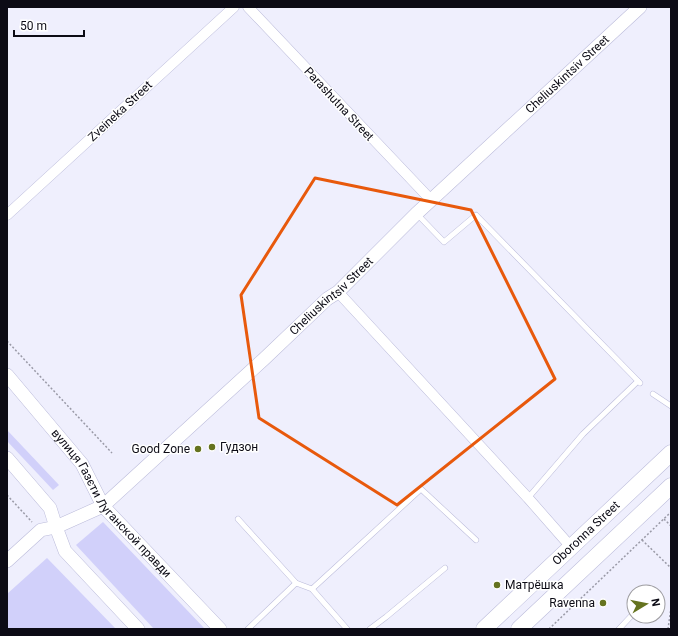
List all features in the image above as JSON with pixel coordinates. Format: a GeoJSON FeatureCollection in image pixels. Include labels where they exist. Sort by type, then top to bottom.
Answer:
{"type":"FeatureCollection","features":[{"type":"Feature","properties":{"kind":"main road","name":"Oboronna Street"},"geometry":{"type":"LineString","coordinates":[[484,629],[671,453]]}},
{"type":"Feature","properties":{"kind":"main road","name":"Oboronna Street"},"geometry":{"type":"LineString","coordinates":[[519,629],[671,486]]}},
{"type":"Feature","properties":{"kind":"street","name":"Zveineka Street"},"geometry":{"type":"LineString","coordinates":[[7,215],[234,7]]}},
{"type":"Feature","properties":{"kind":"street","name":"Parashutna Street"},"geometry":{"type":"LineString","coordinates":[[248,7],[431,200]]}},
{"type":"Feature","properties":{"kind":"street","name":"Cheliuskintsiv Street"},"geometry":{"type":"LineString","coordinates":[[41,530],[56,527],[103,506],[264,359],[327,299],[338,292],[416,214],[640,7]]}},
{"type":"Feature","properties":{"kind":"street"},"geometry":{"type":"LineString","coordinates":[[338,292],[528,498],[571,547]]}},
{"type":"Feature","properties":{"kind":"street","name":"вулиця Газєти Луганской правди"},"geometry":{"type":"LineString","coordinates":[[7,375],[82,464],[103,506],[220,629]]}},
{"type":"Feature","properties":{"kind":"street"},"geometry":{"type":"LineString","coordinates":[[7,458],[50,508],[64,551],[138,629]]}},
{"type":"Feature","properties":{"kind":"street"},"geometry":{"type":"LineString","coordinates":[[7,561],[41,530]]}},
{"type":"Feature","properties":{"kind":"lane"},"geometry":{"type":"LineString","coordinates":[[416,214],[444,242],[476,215],[639,382],[583,434],[528,498]]}},
{"type":"Feature","properties":{"kind":"lane"},"geometry":{"type":"LineString","coordinates":[[653,394],[671,406]]}},
{"type":"Feature","properties":{"kind":"lane"},"geometry":{"type":"LineString","coordinates":[[312,589],[420,489],[476,540]]}},
{"type":"Feature","properties":{"kind":"lane"},"geometry":{"type":"LineString","coordinates":[[238,519],[296,583],[312,589],[347,629]]}},
{"type":"Feature","properties":{"kind":"lane"},"geometry":{"type":"LineString","coordinates":[[370,629],[445,568]]}},
{"type":"Feature","properties":{"kind":"lane"},"geometry":{"type":"LineString","coordinates":[[248,629],[296,583]]}},
{"type":"Feature","properties":{"kind":"lane"},"geometry":{"type":"LineString","coordinates":[[619,629],[626,622]]}},
{"type":"Feature","properties":{"kind":"path"},"geometry":{"type":"LineString","coordinates":[[7,341],[112,453]]}},
{"type":"Feature","properties":{"kind":"path"},"geometry":{"type":"LineString","coordinates":[[7,495],[41,530]]}},
{"type":"Feature","properties":{"kind":"path"},"geometry":{"type":"LineString","coordinates":[[549,629],[671,512]]}},
{"type":"Feature","properties":{"kind":"path"},"geometry":{"type":"LineString","coordinates":[[664,518],[671,526]]}},
{"type":"Feature","properties":{"kind":"path"},"geometry":{"type":"LineString","coordinates":[[642,540],[671,568]]}},
{"type":"Feature","properties":{"kind":"path"},"geometry":{"type":"LineString","coordinates":[[668,629],[671,608]]}},
{"type":"Feature","properties":{"kind":"highlighted area"},"geometry":{"type":"Polygon","coordinates":[[[315,178],[471,210],[555,379],[397,505],[259,418],[241,295],[315,178]]]}},
{"type":"Feature","properties":{"kind":"shaded area"},"geometry":{"type":"Polygon","coordinates":[[[7,430],[59,485],[53,490],[7,441],[7,430]]]}},
{"type":"Feature","properties":{"kind":"shaded area"},"geometry":{"type":"Polygon","coordinates":[[[103,522],[205,629],[154,629],[76,545],[103,522]]]}},
{"type":"Feature","properties":{"kind":"shaded area"},"geometry":{"type":"Polygon","coordinates":[[[47,558],[116,629],[7,629],[7,594],[47,558]]]}},
{"type":"Feature","properties":{"kind":"place","name":"Гудзон"},"geometry":{"type":"Point","coordinates":[212,447]}},
{"type":"Feature","properties":{"kind":"place","name":"Good Zone"},"geometry":{"type":"Point","coordinates":[198,449]}},
{"type":"Feature","properties":{"kind":"place","name":"Матрёшка"},"geometry":{"type":"Point","coordinates":[497,585]}},
{"type":"Feature","properties":{"kind":"place","name":"Ravenna"},"geometry":{"type":"Point","coordinates":[603,603]}}]}
